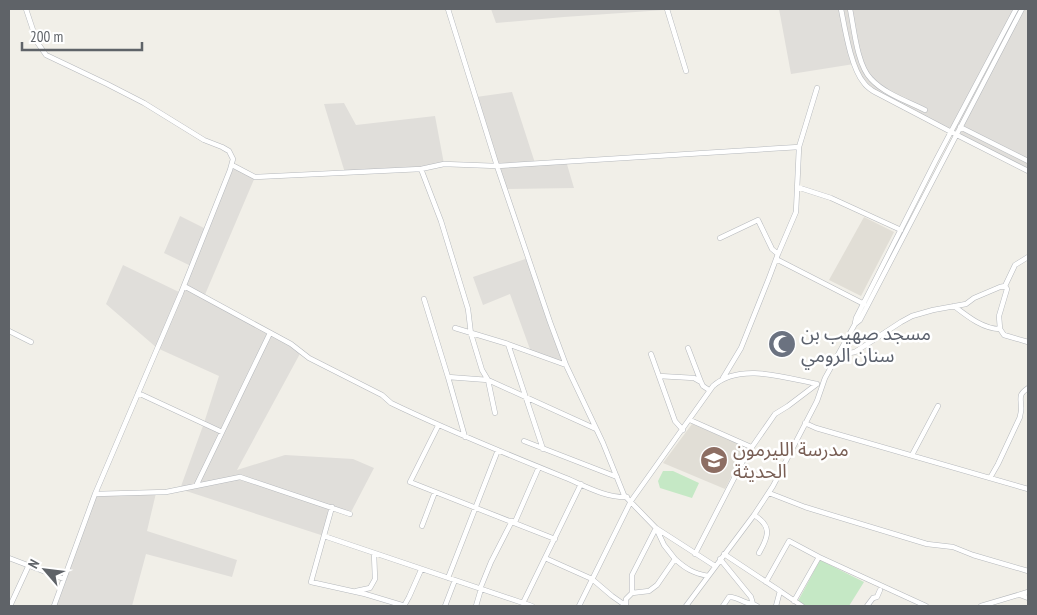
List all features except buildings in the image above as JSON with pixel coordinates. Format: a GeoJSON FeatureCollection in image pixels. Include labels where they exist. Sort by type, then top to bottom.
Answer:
{"type":"FeatureCollection","features":[{"type":"Feature","properties":{"kind":"street"},"geometry":{"type":"LineString","coordinates":[[26,9],[37,42],[46,55],[107,84],[204,140],[222,147],[229,151],[233,159],[184,286],[95,494],[54,606]]}},
{"type":"Feature","properties":{"kind":"street"},"geometry":{"type":"LineString","coordinates":[[448,9],[497,166],[548,318],[566,365],[624,495],[656,528],[715,566]]}},
{"type":"Feature","properties":{"kind":"street"},"geometry":{"type":"LineString","coordinates":[[667,9],[686,71]]}},
{"type":"Feature","properties":{"kind":"street"},"geometry":{"type":"LineString","coordinates":[[841,9],[849,49],[858,75],[864,84],[873,91],[1028,171]]}},
{"type":"Feature","properties":{"kind":"street"},"geometry":{"type":"LineString","coordinates":[[850,9],[860,61],[870,78],[883,89],[925,110]]}},
{"type":"Feature","properties":{"kind":"street"},"geometry":{"type":"LineString","coordinates":[[1013,21],[1016,9]]}},
{"type":"Feature","properties":{"kind":"street"},"geometry":{"type":"LineString","coordinates":[[686,606],[769,493],[817,401],[824,382],[855,324],[856,318],[961,128],[997,52],[1013,21],[1022,9]]}},
{"type":"Feature","properties":{"kind":"street"},"geometry":{"type":"LineString","coordinates":[[855,324],[860,320],[899,239],[901,230],[951,132],[997,52]]}},
{"type":"Feature","properties":{"kind":"street"},"geometry":{"type":"LineString","coordinates":[[579,606],[629,499],[690,420],[709,390],[722,379],[741,348],[796,212],[799,147],[817,88]]}},
{"type":"Feature","properties":{"kind":"street"},"geometry":{"type":"LineString","coordinates":[[892,101],[894,95]]}},
{"type":"Feature","properties":{"kind":"street"},"geometry":{"type":"LineString","coordinates":[[955,126],[1028,161]]}},
{"type":"Feature","properties":{"kind":"street"},"geometry":{"type":"LineString","coordinates":[[232,165],[255,177],[421,169],[444,164],[497,166],[799,147]]}},
{"type":"Feature","properties":{"kind":"street"},"geometry":{"type":"LineString","coordinates":[[1015,164],[1019,156]]}},
{"type":"Feature","properties":{"kind":"street"},"geometry":{"type":"LineString","coordinates":[[421,169],[441,221],[468,309],[471,334],[482,370],[488,380],[496,413]]}},
{"type":"Feature","properties":{"kind":"street"},"geometry":{"type":"LineString","coordinates":[[797,186],[831,198],[901,230]]}},
{"type":"Feature","properties":{"kind":"street"},"geometry":{"type":"LineString","coordinates":[[720,238],[758,220],[777,256],[864,304]]}},
{"type":"Feature","properties":{"kind":"street"},"geometry":{"type":"LineString","coordinates":[[1028,257],[1015,265],[1005,286],[1007,289],[999,316],[1000,329],[1004,335],[1028,342]]}},
{"type":"Feature","properties":{"kind":"street"},"geometry":{"type":"LineString","coordinates":[[184,286],[291,344],[310,358],[382,396],[391,403],[438,426],[539,468],[618,498],[629,499]]}},
{"type":"Feature","properties":{"kind":"street"},"geometry":{"type":"LineString","coordinates":[[840,352],[855,352],[912,316],[966,304],[974,298],[1005,286]]}},
{"type":"Feature","properties":{"kind":"street"},"geometry":{"type":"LineString","coordinates":[[424,299],[465,437]]}},
{"type":"Feature","properties":{"kind":"street"},"geometry":{"type":"LineString","coordinates":[[954,306],[988,328],[1000,329]]}},
{"type":"Feature","properties":{"kind":"street"},"geometry":{"type":"LineString","coordinates":[[455,328],[508,344],[566,365]]}},
{"type":"Feature","properties":{"kind":"street"},"geometry":{"type":"LineString","coordinates":[[9,332],[31,342]]}},
{"type":"Feature","properties":{"kind":"street"},"geometry":{"type":"LineString","coordinates":[[196,486],[270,333]]}},
{"type":"Feature","properties":{"kind":"street"},"geometry":{"type":"LineString","coordinates":[[508,344],[543,449]]}},
{"type":"Feature","properties":{"kind":"street"},"geometry":{"type":"LineString","coordinates":[[688,348],[700,382]]}},
{"type":"Feature","properties":{"kind":"street"},"geometry":{"type":"LineString","coordinates":[[651,354],[675,421],[682,430]]}},
{"type":"Feature","properties":{"kind":"street"},"geometry":{"type":"LineString","coordinates":[[722,379],[740,374],[770,374],[817,384]]}},
{"type":"Feature","properties":{"kind":"street"},"geometry":{"type":"LineString","coordinates":[[659,376],[694,378],[709,390]]}},
{"type":"Feature","properties":{"kind":"street"},"geometry":{"type":"LineString","coordinates":[[448,377],[488,380],[596,429]]}},
{"type":"Feature","properties":{"kind":"street"},"geometry":{"type":"LineString","coordinates":[[695,554],[751,447],[775,414],[817,384],[824,382]]}},
{"type":"Feature","properties":{"kind":"street"},"geometry":{"type":"LineString","coordinates":[[990,478],[1020,417],[1022,408],[1020,397],[1022,392],[1028,388]]}},
{"type":"Feature","properties":{"kind":"street"},"geometry":{"type":"LineString","coordinates":[[138,393],[222,432]]}},
{"type":"Feature","properties":{"kind":"street"},"geometry":{"type":"LineString","coordinates":[[912,455],[938,406]]}},
{"type":"Feature","properties":{"kind":"street"},"geometry":{"type":"LineString","coordinates":[[690,420],[751,447]]}},
{"type":"Feature","properties":{"kind":"street"},"geometry":{"type":"LineString","coordinates":[[806,423],[816,428],[1028,489]]}},
{"type":"Feature","properties":{"kind":"street"},"geometry":{"type":"LineString","coordinates":[[438,426],[410,482],[555,538]]}},
{"type":"Feature","properties":{"kind":"street"},"geometry":{"type":"LineString","coordinates":[[524,442],[617,477]]}},
{"type":"Feature","properties":{"kind":"street"},"geometry":{"type":"LineString","coordinates":[[448,578],[498,450]]}},
{"type":"Feature","properties":{"kind":"street"},"geometry":{"type":"LineString","coordinates":[[476,606],[490,562],[514,522],[539,468]]}},
{"type":"Feature","properties":{"kind":"street"},"geometry":{"type":"LineString","coordinates":[[95,494],[166,492],[240,477],[350,514]]}},
{"type":"Feature","properties":{"kind":"street"},"geometry":{"type":"LineString","coordinates":[[523,604],[581,484]]}},
{"type":"Feature","properties":{"kind":"street"},"geometry":{"type":"LineString","coordinates":[[422,526],[435,492]]}},
{"type":"Feature","properties":{"kind":"street"},"geometry":{"type":"LineString","coordinates":[[769,493],[833,516],[928,544],[953,547],[973,555],[1028,571]]}},
{"type":"Feature","properties":{"kind":"street"},"geometry":{"type":"LineString","coordinates":[[332,507],[312,582],[404,606],[421,570]]}},
{"type":"Feature","properties":{"kind":"street"},"geometry":{"type":"LineString","coordinates":[[754,515],[767,526],[768,536],[760,553]]}},
{"type":"Feature","properties":{"kind":"street"},"geometry":{"type":"LineString","coordinates":[[656,528],[664,545],[675,559],[695,573],[708,576]]}},
{"type":"Feature","properties":{"kind":"street"},"geometry":{"type":"LineString","coordinates":[[632,593],[632,574],[656,528]]}},
{"type":"Feature","properties":{"kind":"street"},"geometry":{"type":"LineString","coordinates":[[324,536],[532,606]]}},
{"type":"Feature","properties":{"kind":"street"},"geometry":{"type":"LineString","coordinates":[[766,582],[789,541],[819,557],[926,606]]}},
{"type":"Feature","properties":{"kind":"street"},"geometry":{"type":"LineString","coordinates":[[355,592],[370,588],[375,579],[374,553]]}},
{"type":"Feature","properties":{"kind":"street"},"geometry":{"type":"LineString","coordinates":[[724,554],[802,606]]}},
{"type":"Feature","properties":{"kind":"street"},"geometry":{"type":"LineString","coordinates":[[794,601],[819,557]]}},
{"type":"Feature","properties":{"kind":"street"},"geometry":{"type":"LineString","coordinates":[[9,558],[64,579]]}},
{"type":"Feature","properties":{"kind":"street"},"geometry":{"type":"LineString","coordinates":[[545,558],[592,578],[612,596],[626,604],[626,599],[632,593],[649,591],[657,585],[675,559]]}},
{"type":"Feature","properties":{"kind":"street"},"geometry":{"type":"LineString","coordinates":[[720,559],[751,597],[755,605]]}},
{"type":"Feature","properties":{"kind":"street"},"geometry":{"type":"LineString","coordinates":[[10,606],[28,566]]}},
{"type":"Feature","properties":{"kind":"street"},"geometry":{"type":"LineString","coordinates":[[445,606],[455,580]]}},
{"type":"Feature","properties":{"kind":"street"},"geometry":{"type":"LineString","coordinates":[[868,606],[873,598],[877,597],[880,590]]}},
{"type":"Feature","properties":{"kind":"street"},"geometry":{"type":"LineString","coordinates":[[776,606],[780,591]]}},
{"type":"Feature","properties":{"kind":"street"},"geometry":{"type":"LineString","coordinates":[[981,606],[1028,592]]}},
{"type":"Feature","properties":{"kind":"street"},"geometry":{"type":"LineString","coordinates":[[1020,595],[1028,598]]}},
{"type":"Feature","properties":{"kind":"street"},"geometry":{"type":"LineString","coordinates":[[723,606],[729,597],[755,605]]}},
{"type":"Feature","properties":{"kind":"street"},"geometry":{"type":"LineString","coordinates":[[511,606],[513,600]]}},
{"type":"Feature","properties":{"kind":"shaded area"},"geometry":{"type":"Polygon","coordinates":[[[491,9],[664,9],[664,10],[496,23],[491,9]]]}},
{"type":"Feature","properties":{"kind":"shaded area"},"geometry":{"type":"Polygon","coordinates":[[[779,9],[1028,9],[1028,170],[873,91],[854,64],[791,74],[779,9]]]}},
{"type":"Feature","properties":{"kind":"shaded area"},"geometry":{"type":"Polygon","coordinates":[[[512,92],[535,163],[566,161],[574,188],[505,189],[476,97],[512,92]]]}},
{"type":"Feature","properties":{"kind":"shaded area"},"geometry":{"type":"Polygon","coordinates":[[[344,103],[356,125],[435,116],[444,164],[421,169],[345,173],[324,104],[344,103]]]}},
{"type":"Feature","properties":{"kind":"shaded area"},"geometry":{"type":"Polygon","coordinates":[[[232,165],[255,177],[204,297],[302,350],[237,470],[285,455],[353,459],[374,468],[350,514],[332,507],[324,536],[180,489],[219,376],[157,348],[106,304],[123,265],[181,293],[191,266],[164,253],[180,216],[206,229],[232,165]]]}},
{"type":"Feature","properties":{"kind":"shaded area"},"geometry":{"type":"Polygon","coordinates":[[[864,217],[894,232],[861,296],[829,280],[864,217]]]}},
{"type":"Feature","properties":{"kind":"shaded area"},"geometry":{"type":"Polygon","coordinates":[[[528,258],[566,365],[531,352],[510,294],[483,305],[473,277],[528,258]]]}},
{"type":"Feature","properties":{"kind":"shaded area"},"geometry":{"type":"Polygon","coordinates":[[[692,424],[746,447],[725,489],[663,463],[692,424]]]}},
{"type":"Feature","properties":{"kind":"shaded area"},"geometry":{"type":"Polygon","coordinates":[[[156,493],[147,531],[237,560],[232,577],[146,554],[132,606],[54,606],[95,494],[156,493]]]}},
{"type":"Feature","properties":{"kind":"green space"},"geometry":{"type":"Polygon","coordinates":[[[663,471],[673,471],[699,483],[692,498],[660,488],[658,481],[663,471]]]}},
{"type":"Feature","properties":{"kind":"green space"},"geometry":{"type":"Polygon","coordinates":[[[820,560],[864,582],[849,606],[806,606],[798,601],[820,560]]]}},
{"type":"Feature","properties":{"kind":"place","name":"مسجد صهيب بن سنان الرومي"},"geometry":{"type":"Point","coordinates":[782,344]}},
{"type":"Feature","properties":{"kind":"place","name":"مدرسة الليرمون الحديثة"},"geometry":{"type":"Point","coordinates":[714,460]}}]}
